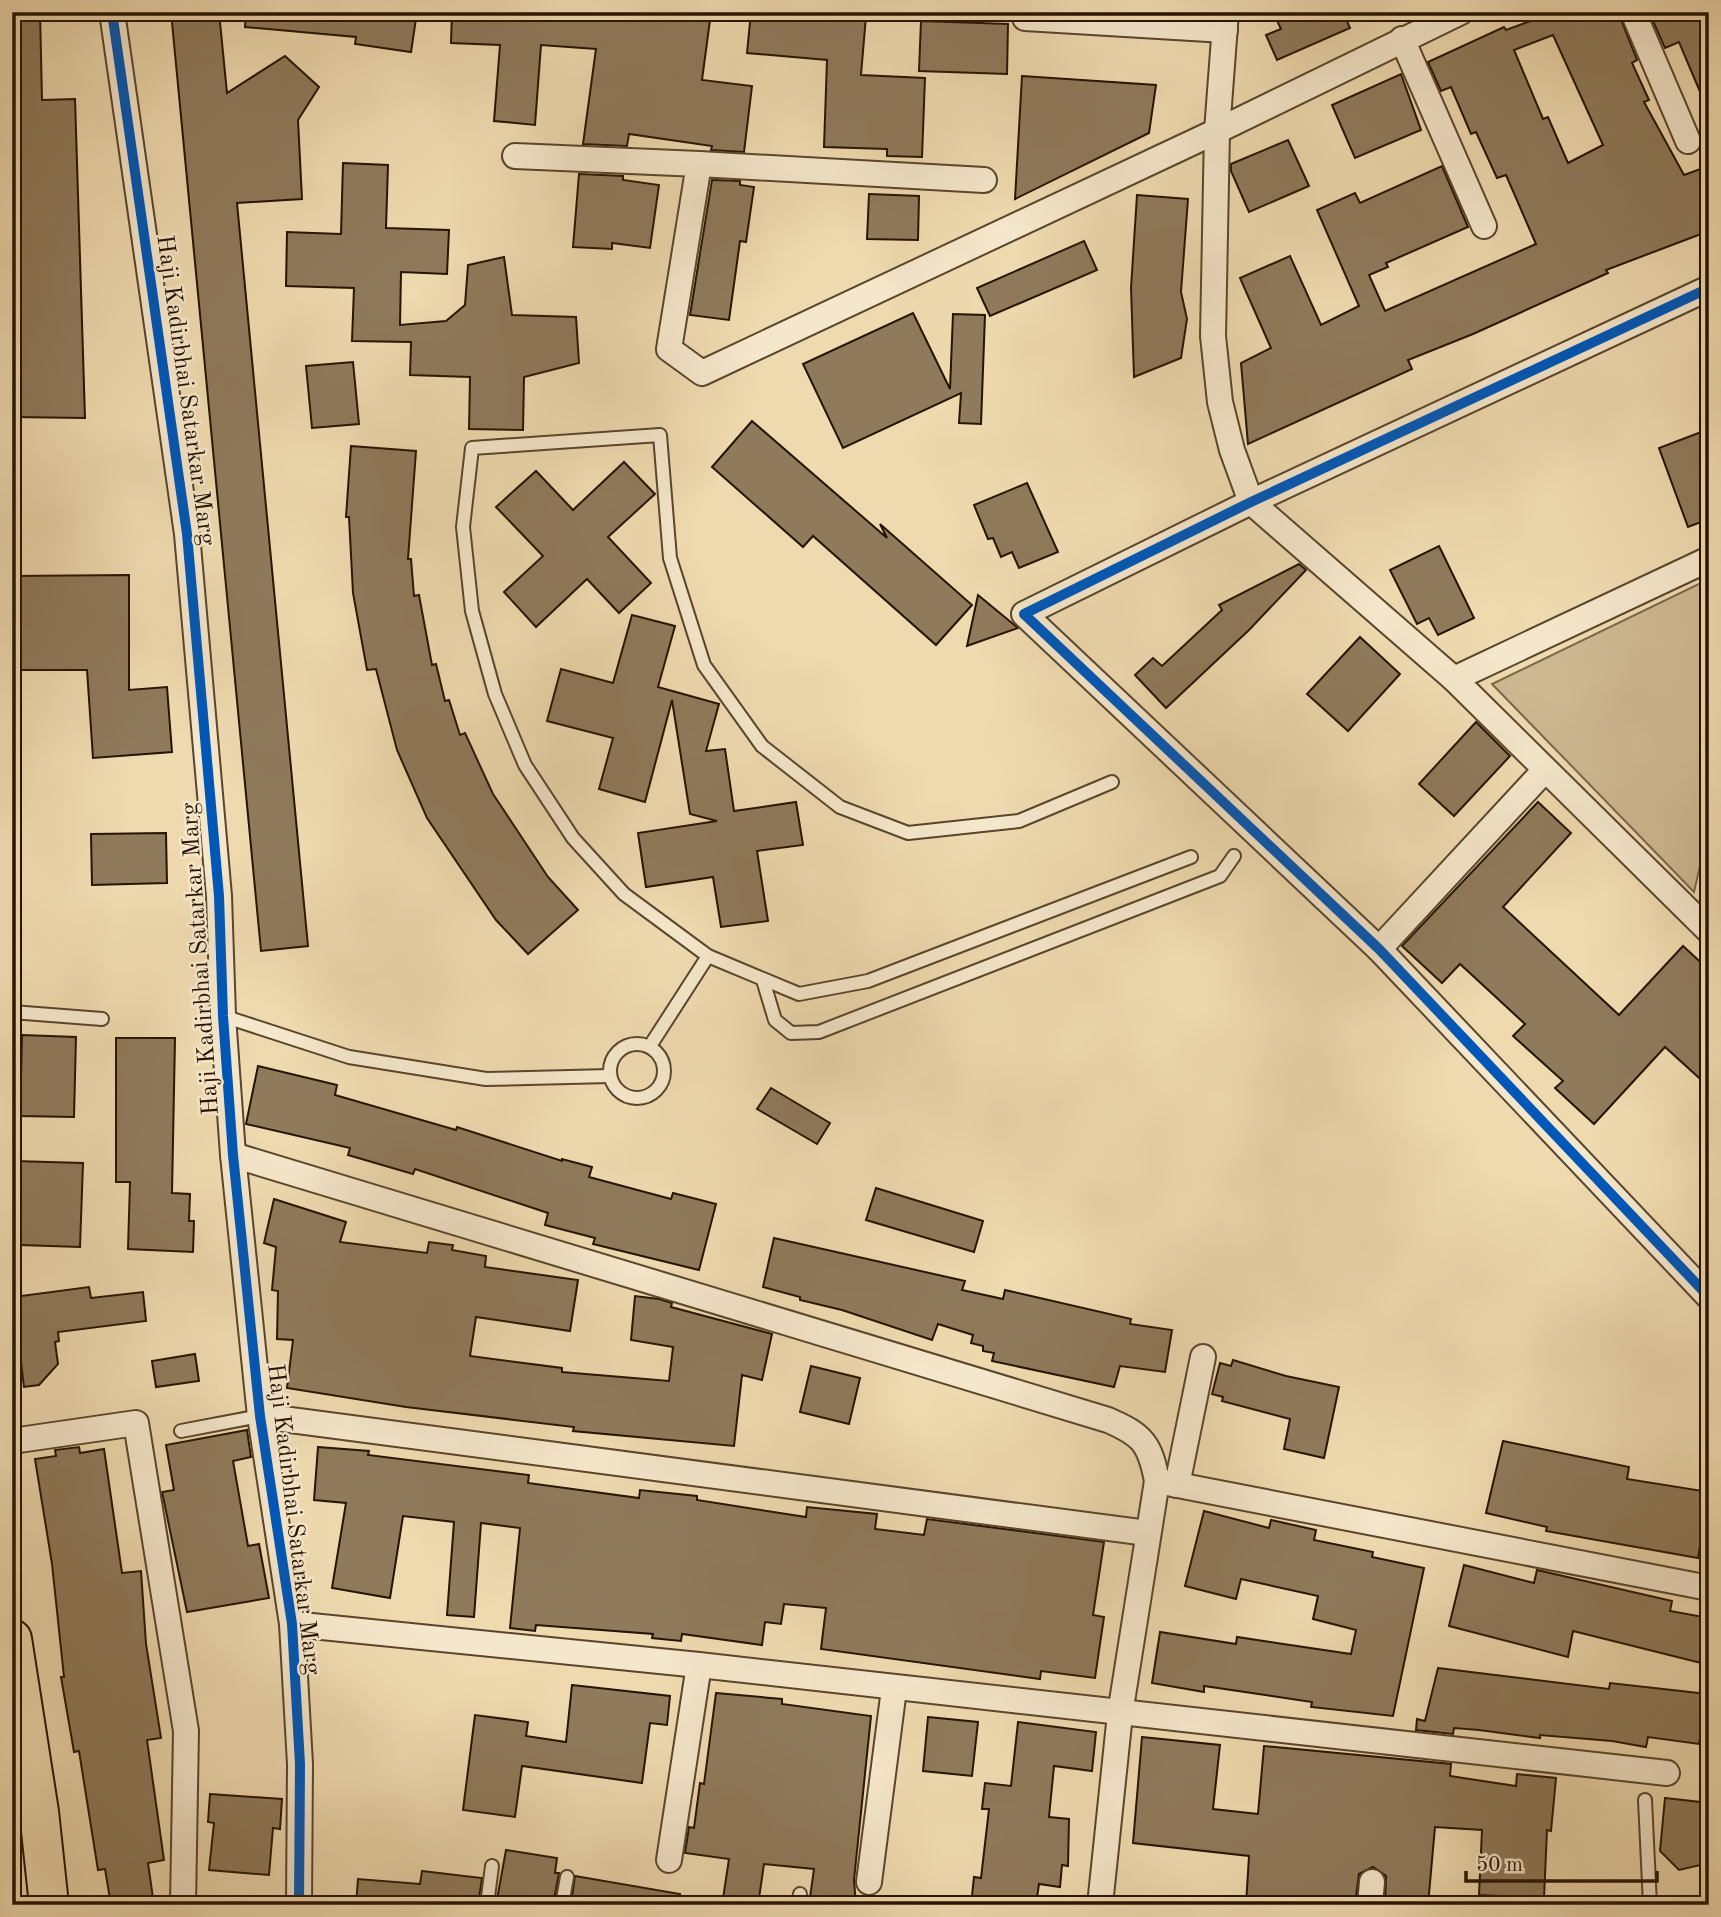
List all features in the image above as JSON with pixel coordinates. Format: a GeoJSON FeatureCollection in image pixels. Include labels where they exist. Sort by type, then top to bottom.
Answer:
{"type":"FeatureCollection","features":[{"type":"Feature","properties":{"kind":"main road"},"geometry":{"type":"LineString","coordinates":[[12,1639],[39,1812],[49,1905]]}},
{"type":"Feature","properties":{"kind":"street","name":"Haji Kadirbhai Satarkar Marg"},"geometry":{"type":"LineString","coordinates":[[112,12],[187,534],[219,896],[223,1016],[233,1155],[260,1416],[292,1624],[300,1764],[299,1905]]}},
{"type":"Feature","properties":{"kind":"street"},"geometry":{"type":"LineString","coordinates":[[1026,12],[1025,18],[1226,21],[1217,131],[1213,336],[1220,402],[1232,450],[1251,502],[1454,678],[1709,931]]}},
{"type":"Feature","properties":{"kind":"street"},"geometry":{"type":"LineString","coordinates":[[699,164],[669,349],[702,373],[1217,131],[1461,12]]}},
{"type":"Feature","properties":{"kind":"street"},"geometry":{"type":"LineString","coordinates":[[1633,12],[1688,141]]}},
{"type":"Feature","properties":{"kind":"street"},"geometry":{"type":"LineString","coordinates":[[1402,39],[1484,226]]}},
{"type":"Feature","properties":{"kind":"street"},"geometry":{"type":"LineString","coordinates":[[515,156],[984,180]]}},
{"type":"Feature","properties":{"kind":"street"},"geometry":{"type":"LineString","coordinates":[[1709,288],[1251,502],[1024,614],[1379,950],[1709,1297]]}},
{"type":"Feature","properties":{"kind":"street"},"geometry":{"type":"LineString","coordinates":[[1454,678],[1709,559]]}},
{"type":"Feature","properties":{"kind":"street"},"geometry":{"type":"LineString","coordinates":[[1379,950],[1545,771]]}},
{"type":"Feature","properties":{"kind":"street"},"geometry":{"type":"LineString","coordinates":[[233,1155],[1108,1420],[1133,1431],[1151,1451],[1167,1483]]}},
{"type":"Feature","properties":{"kind":"street"},"geometry":{"type":"LineString","coordinates":[[1100,1905],[1119,1714],[1147,1533],[1167,1483],[1203,1357]]}},
{"type":"Feature","properties":{"kind":"street"},"geometry":{"type":"LineString","coordinates":[[260,1416],[1147,1533]]}},
{"type":"Feature","properties":{"kind":"street"},"geometry":{"type":"LineString","coordinates":[[12,1441],[136,1423],[186,1731],[183,1905]]}},
{"type":"Feature","properties":{"kind":"street"},"geometry":{"type":"LineString","coordinates":[[1167,1483],[1709,1588]]}},
{"type":"Feature","properties":{"kind":"street"},"geometry":{"type":"LineString","coordinates":[[292,1624],[699,1665],[894,1689],[1667,1773]]}},
{"type":"Feature","properties":{"kind":"street"},"geometry":{"type":"LineString","coordinates":[[669,1860],[699,1665]]}},
{"type":"Feature","properties":{"kind":"street"},"geometry":{"type":"LineString","coordinates":[[877,1897],[894,1689]]}},
{"type":"Feature","properties":{"kind":"lane"},"geometry":{"type":"LineString","coordinates":[[1112,782],[1019,821],[908,833],[840,807],[762,747],[704,665],[670,558],[660,435],[472,448],[463,527],[472,611],[495,694],[525,765],[573,838],[624,894],[708,956],[799,994],[868,981],[1191,857]]}},
{"type":"Feature","properties":{"kind":"lane"},"geometry":{"type":"LineString","coordinates":[[763,980],[775,1020],[791,1033],[819,1032],[1220,876],[1234,856]]}},
{"type":"Feature","properties":{"kind":"lane"},"geometry":{"type":"LineString","coordinates":[[650,1046],[708,956]]}},
{"type":"Feature","properties":{"kind":"lane"},"geometry":{"type":"LineString","coordinates":[[12,1012],[102,1019]]}},
{"type":"Feature","properties":{"kind":"lane"},"geometry":{"type":"LineString","coordinates":[[223,1016],[349,1057],[472,1077],[610,1076]]}},
{"type":"Feature","properties":{"kind":"lane"},"geometry":{"type":"LineString","coordinates":[[638,1043],[650,1046],[659,1054],[664,1065],[664,1077],[659,1088],[649,1096],[636,1098],[625,1095],[615,1087],[610,1076],[610,1064],[616,1053],[625,1045],[638,1043]]}},
{"type":"Feature","properties":{"kind":"lane"},"geometry":{"type":"LineString","coordinates":[[181,1431],[260,1416]]}},
{"type":"Feature","properties":{"kind":"lane"},"geometry":{"type":"LineString","coordinates":[[1645,1800],[1650,1905]]}},
{"type":"Feature","properties":{"kind":"lane"},"geometry":{"type":"LineString","coordinates":[[487,1905],[492,1866]]}},
{"type":"Feature","properties":{"kind":"lane"},"geometry":{"type":"LineString","coordinates":[[562,1905],[567,1877]]}},
{"type":"Feature","properties":{"kind":"shaded area"},"geometry":{"type":"Polygon","coordinates":[[[1709,579],[1709,827],[1694,892],[1492,684],[1709,579]]]}},
{"type":"Feature","properties":{"kind":"building"},"geometry":{"type":"Polygon","coordinates":[[[12,12],[40,12],[42,100],[75,99],[85,418],[12,417],[12,12]]]}},
{"type":"Feature","properties":{"kind":"building"},"geometry":{"type":"Polygon","coordinates":[[[171,12],[219,12],[227,93],[285,56],[319,87],[298,120],[302,199],[237,203],[308,946],[261,951],[171,12]]]}},
{"type":"Feature","properties":{"kind":"building"},"geometry":{"type":"Polygon","coordinates":[[[246,12],[417,12],[411,52],[355,44],[356,37],[245,27],[246,12]]]}},
{"type":"Feature","properties":{"kind":"building"},"geometry":{"type":"Polygon","coordinates":[[[452,12],[651,12],[710,20],[702,80],[752,86],[744,152],[711,150],[712,146],[629,134],[627,146],[583,144],[596,49],[541,45],[535,125],[494,121],[500,45],[451,43],[452,12]]]}},
{"type":"Feature","properties":{"kind":"building"},"geometry":{"type":"Polygon","coordinates":[[[751,12],[866,16],[861,75],[925,78],[922,157],[887,156],[887,149],[824,147],[827,60],[747,53],[751,12]]]}},
{"type":"Feature","properties":{"kind":"building"},"geometry":{"type":"Polygon","coordinates":[[[1273,12],[1343,12],[1350,28],[1277,60],[1266,35],[1281,29],[1273,12]]]}},
{"type":"Feature","properties":{"kind":"building"},"geometry":{"type":"Polygon","coordinates":[[[1555,12],[1618,12],[1637,60],[1632,63],[1649,100],[1644,102],[1684,175],[1709,166],[1709,231],[1606,270],[1608,273],[1408,360],[1412,369],[1248,444],[1241,363],[1271,348],[1240,278],[1290,256],[1321,325],[1359,306],[1317,210],[1355,193],[1360,203],[1442,166],[1468,227],[1386,263],[1388,267],[1369,275],[1385,311],[1536,244],[1506,175],[1497,178],[1476,132],[1471,134],[1451,87],[1441,91],[1428,62],[1504,27],[1506,30],[1555,12]],[[1553,35],[1514,50],[1543,119],[1548,117],[1568,163],[1603,145],[1553,35]]]}},
{"type":"Feature","properties":{"kind":"building"},"geometry":{"type":"Polygon","coordinates":[[[1649,12],[1709,12],[1709,113],[1679,42],[1665,48],[1649,12]]]}},
{"type":"Feature","properties":{"kind":"building"},"geometry":{"type":"Polygon","coordinates":[[[921,21],[1008,24],[1007,74],[919,71],[921,21]]]}},
{"type":"Feature","properties":{"kind":"building"},"geometry":{"type":"Polygon","coordinates":[[[1401,74],[1421,130],[1355,158],[1332,105],[1401,74]]]}},
{"type":"Feature","properties":{"kind":"building"},"geometry":{"type":"Polygon","coordinates":[[[1022,76],[1156,85],[1149,133],[1015,199],[1022,76]]]}},
{"type":"Feature","properties":{"kind":"building"},"geometry":{"type":"Polygon","coordinates":[[[1288,140],[1309,186],[1249,212],[1231,171],[1231,164],[1288,140]]]}},
{"type":"Feature","properties":{"kind":"building"},"geometry":{"type":"Polygon","coordinates":[[[343,163],[388,165],[386,228],[449,230],[447,274],[401,272],[400,325],[446,321],[465,305],[468,265],[504,257],[512,315],[576,317],[579,363],[524,377],[523,430],[469,429],[470,377],[410,375],[411,342],[352,341],[354,288],[286,286],[287,232],[341,234],[343,163]]]}},
{"type":"Feature","properties":{"kind":"building"},"geometry":{"type":"Polygon","coordinates":[[[579,174],[623,176],[623,180],[659,185],[650,248],[612,243],[612,249],[573,247],[579,174]]]}},
{"type":"Feature","properties":{"kind":"building"},"geometry":{"type":"Polygon","coordinates":[[[712,180],[740,181],[740,185],[754,187],[746,242],[740,241],[729,320],[690,315],[712,180]]]}},
{"type":"Feature","properties":{"kind":"building"},"geometry":{"type":"Polygon","coordinates":[[[869,194],[919,196],[918,240],[867,239],[869,194]]]}},
{"type":"Feature","properties":{"kind":"building"},"geometry":{"type":"Polygon","coordinates":[[[1137,195],[1188,199],[1181,292],[1187,319],[1181,358],[1134,377],[1131,288],[1137,195]]]}},
{"type":"Feature","properties":{"kind":"building"},"geometry":{"type":"Polygon","coordinates":[[[1084,241],[1097,270],[990,316],[977,288],[1084,241]]]}},
{"type":"Feature","properties":{"kind":"building"},"geometry":{"type":"Polygon","coordinates":[[[913,313],[950,389],[953,314],[985,315],[981,424],[959,423],[961,393],[843,448],[803,364],[913,313]]]}},
{"type":"Feature","properties":{"kind":"building"},"geometry":{"type":"Polygon","coordinates":[[[353,362],[359,424],[312,428],[306,366],[353,362]]]}},
{"type":"Feature","properties":{"kind":"building"},"geometry":{"type":"Polygon","coordinates":[[[752,421],[887,538],[880,524],[972,605],[936,645],[813,536],[803,547],[712,467],[752,421]]]}},
{"type":"Feature","properties":{"kind":"building"},"geometry":{"type":"Polygon","coordinates":[[[1709,429],[1709,519],[1688,527],[1659,448],[1709,429]]]}},
{"type":"Feature","properties":{"kind":"building"},"geometry":{"type":"Polygon","coordinates":[[[351,446],[416,451],[408,559],[411,559],[414,596],[419,595],[432,665],[436,664],[445,701],[449,700],[460,735],[465,733],[493,794],[548,877],[578,910],[528,954],[496,920],[427,818],[397,750],[376,669],[367,670],[353,593],[349,517],[346,517],[351,446]]]}},
{"type":"Feature","properties":{"kind":"building"},"geometry":{"type":"Polygon","coordinates":[[[624,462],[655,494],[608,537],[651,583],[619,613],[587,579],[536,627],[504,592],[543,556],[496,507],[536,471],[573,510],[624,462]]]}},
{"type":"Feature","properties":{"kind":"building"},"geometry":{"type":"Polygon","coordinates":[[[1027,483],[1058,552],[1019,568],[1012,552],[1001,557],[993,538],[988,539],[974,505],[1027,483]]]}},
{"type":"Feature","properties":{"kind":"building"},"geometry":{"type":"Polygon","coordinates":[[[1439,546],[1474,618],[1438,635],[1429,618],[1417,624],[1390,570],[1439,546]]]}},
{"type":"Feature","properties":{"kind":"building"},"geometry":{"type":"Polygon","coordinates":[[[1299,564],[1306,570],[1249,630],[1166,708],[1135,675],[1153,658],[1162,666],[1222,610],[1219,605],[1299,564]]]}},
{"type":"Feature","properties":{"kind":"building"},"geometry":{"type":"Polygon","coordinates":[[[129,575],[129,690],[167,687],[172,752],[93,758],[87,670],[12,670],[12,576],[129,575]]]}},
{"type":"Feature","properties":{"kind":"building"},"geometry":{"type":"Polygon","coordinates":[[[978,595],[1018,628],[967,646],[978,595]]]}},
{"type":"Feature","properties":{"kind":"building"},"geometry":{"type":"Polygon","coordinates":[[[632,615],[675,626],[658,687],[719,704],[706,751],[725,749],[734,811],[796,802],[803,845],[757,851],[768,921],[721,927],[713,877],[646,887],[638,833],[717,821],[690,814],[672,700],[645,802],[599,789],[613,738],[547,721],[561,669],[613,683],[632,615]]]}},
{"type":"Feature","properties":{"kind":"building"},"geometry":{"type":"Polygon","coordinates":[[[1360,637],[1400,674],[1348,731],[1307,694],[1360,637]]]}},
{"type":"Feature","properties":{"kind":"building"},"geometry":{"type":"Polygon","coordinates":[[[1476,722],[1510,756],[1454,816],[1419,784],[1476,722]]]}},
{"type":"Feature","properties":{"kind":"building"},"geometry":{"type":"Polygon","coordinates":[[[1538,802],[1571,833],[1503,907],[1619,1015],[1683,946],[1709,970],[1709,1087],[1665,1047],[1594,1124],[1555,1088],[1563,1081],[1513,1036],[1525,1024],[1460,964],[1442,983],[1402,946],[1538,802]]]}},
{"type":"Feature","properties":{"kind":"building"},"geometry":{"type":"Polygon","coordinates":[[[166,833],[167,883],[92,885],[91,834],[166,833]]]}},
{"type":"Feature","properties":{"kind":"building"},"geometry":{"type":"Polygon","coordinates":[[[22,1035],[76,1037],[74,1117],[20,1116],[22,1035]]]}},
{"type":"Feature","properties":{"kind":"building"},"geometry":{"type":"Polygon","coordinates":[[[116,1038],[175,1038],[172,1193],[190,1194],[189,1221],[194,1221],[193,1252],[128,1249],[130,1182],[116,1182],[116,1038]]]}},
{"type":"Feature","properties":{"kind":"building"},"geometry":{"type":"Polygon","coordinates":[[[258,1066],[337,1085],[335,1095],[456,1130],[457,1127],[562,1161],[592,1167],[589,1177],[671,1199],[673,1193],[716,1204],[699,1270],[593,1244],[595,1238],[545,1225],[548,1213],[415,1169],[413,1174],[348,1155],[350,1148],[246,1124],[258,1066]]]}},
{"type":"Feature","properties":{"kind":"building"},"geometry":{"type":"Polygon","coordinates":[[[771,1088],[830,1123],[817,1144],[757,1109],[771,1088]]]}},
{"type":"Feature","properties":{"kind":"building"},"geometry":{"type":"Polygon","coordinates":[[[14,1161],[83,1163],[80,1247],[19,1245],[21,1180],[14,1179],[14,1161]]]}},
{"type":"Feature","properties":{"kind":"building"},"geometry":{"type":"Polygon","coordinates":[[[876,1188],[983,1221],[974,1252],[866,1220],[876,1188]]]}},
{"type":"Feature","properties":{"kind":"building"},"geometry":{"type":"Polygon","coordinates":[[[274,1199],[346,1222],[340,1242],[427,1253],[429,1242],[453,1245],[452,1250],[486,1256],[485,1267],[578,1280],[570,1331],[476,1317],[470,1356],[562,1368],[562,1372],[669,1381],[673,1347],[631,1340],[635,1296],[659,1299],[672,1303],[671,1307],[772,1334],[762,1380],[742,1375],[734,1446],[573,1431],[574,1427],[406,1407],[287,1388],[293,1340],[277,1339],[278,1291],[272,1290],[276,1247],[264,1243],[274,1199]]]}},
{"type":"Feature","properties":{"kind":"building"},"geometry":{"type":"Polygon","coordinates":[[[774,1238],[965,1281],[962,1290],[1003,1299],[1005,1290],[1131,1319],[1130,1324],[1172,1330],[1165,1372],[1120,1366],[1114,1387],[992,1361],[994,1353],[983,1351],[983,1346],[971,1343],[973,1335],[938,1324],[932,1340],[842,1310],[800,1300],[800,1297],[763,1287],[774,1238]]]}},
{"type":"Feature","properties":{"kind":"building"},"geometry":{"type":"Polygon","coordinates":[[[89,1287],[91,1298],[143,1292],[146,1321],[58,1332],[59,1341],[55,1342],[58,1364],[39,1385],[24,1387],[13,1297],[89,1287]]]}},
{"type":"Feature","properties":{"kind":"building"},"geometry":{"type":"Polygon","coordinates":[[[195,1354],[199,1381],[156,1387],[152,1361],[195,1354]]]}},
{"type":"Feature","properties":{"kind":"building"},"geometry":{"type":"Polygon","coordinates":[[[1233,1360],[1286,1376],[1339,1387],[1324,1458],[1284,1449],[1290,1419],[1222,1401],[1223,1397],[1212,1394],[1220,1363],[1231,1366],[1233,1360]]]}},
{"type":"Feature","properties":{"kind":"building"},"geometry":{"type":"Polygon","coordinates":[[[811,1366],[860,1378],[849,1424],[800,1412],[811,1366]]]}},
{"type":"Feature","properties":{"kind":"building"},"geometry":{"type":"Polygon","coordinates":[[[247,1430],[251,1457],[233,1461],[248,1546],[259,1544],[269,1598],[187,1612],[162,1492],[174,1490],[166,1445],[247,1430]]]}},
{"type":"Feature","properties":{"kind":"building"},"geometry":{"type":"Polygon","coordinates":[[[1503,1441],[1629,1467],[1627,1479],[1709,1492],[1698,1558],[1546,1531],[1547,1527],[1486,1513],[1503,1441]]]}},
{"type":"Feature","properties":{"kind":"building"},"geometry":{"type":"Polygon","coordinates":[[[79,1447],[80,1453],[104,1449],[122,1573],[141,1571],[146,1644],[161,1738],[147,1740],[164,1860],[148,1863],[154,1905],[111,1905],[105,1869],[98,1870],[79,1751],[74,1752],[61,1677],[64,1677],[52,1564],[35,1459],[56,1456],[55,1450],[79,1447]]]}},
{"type":"Feature","properties":{"kind":"building"},"geometry":{"type":"Polygon","coordinates":[[[318,1447],[369,1451],[368,1455],[529,1475],[528,1483],[639,1498],[640,1490],[697,1496],[697,1500],[806,1517],[807,1507],[877,1514],[875,1529],[924,1535],[927,1519],[1104,1542],[1093,1615],[1104,1617],[1095,1678],[1041,1671],[1040,1679],[821,1649],[826,1608],[784,1604],[781,1624],[765,1622],[762,1645],[682,1634],[681,1641],[652,1638],[653,1634],[536,1625],[535,1631],[510,1628],[520,1528],[481,1523],[474,1617],[447,1615],[454,1522],[403,1516],[390,1598],[332,1588],[346,1503],[314,1500],[318,1447]]]}},
{"type":"Feature","properties":{"kind":"building"},"geometry":{"type":"Polygon","coordinates":[[[1204,1511],[1269,1528],[1271,1520],[1316,1530],[1314,1540],[1373,1552],[1372,1557],[1424,1568],[1393,1716],[1311,1707],[1312,1702],[1204,1686],[1204,1692],[1152,1683],[1160,1632],[1236,1644],[1237,1637],[1351,1654],[1356,1630],[1313,1619],[1318,1596],[1241,1579],[1236,1599],[1185,1586],[1204,1511]]]}},
{"type":"Feature","properties":{"kind":"building"},"geometry":{"type":"Polygon","coordinates":[[[1464,1565],[1534,1583],[1537,1570],[1672,1601],[1670,1611],[1709,1618],[1709,1665],[1573,1631],[1568,1657],[1449,1626],[1464,1565]]]}},
{"type":"Feature","properties":{"kind":"building"},"geometry":{"type":"Polygon","coordinates":[[[1438,1668],[1609,1689],[1610,1683],[1707,1694],[1699,1744],[1648,1737],[1646,1747],[1612,1741],[1540,1735],[1540,1738],[1454,1728],[1453,1734],[1416,1730],[1417,1719],[1425,1721],[1438,1668]]]}},
{"type":"Feature","properties":{"kind":"building"},"geometry":{"type":"Polygon","coordinates":[[[572,1685],[670,1696],[667,1725],[650,1723],[642,1783],[522,1766],[515,1817],[463,1810],[475,1715],[528,1722],[526,1736],[566,1742],[572,1685]]]}},
{"type":"Feature","properties":{"kind":"building"},"geometry":{"type":"Polygon","coordinates":[[[716,1693],[782,1699],[782,1704],[871,1716],[854,1880],[856,1905],[809,1905],[814,1869],[764,1864],[758,1905],[722,1905],[729,1859],[685,1853],[689,1827],[694,1828],[700,1783],[704,1784],[716,1693]]]}},
{"type":"Feature","properties":{"kind":"building"},"geometry":{"type":"Polygon","coordinates":[[[928,1717],[978,1722],[972,1776],[923,1771],[928,1717]]]}},
{"type":"Feature","properties":{"kind":"building"},"geometry":{"type":"Polygon","coordinates":[[[1018,1722],[1096,1732],[1092,1771],[1054,1766],[1049,1817],[1069,1819],[1068,1866],[1062,1865],[1060,1887],[1039,1884],[1036,1905],[972,1896],[974,1877],[981,1878],[989,1809],[982,1809],[985,1783],[1011,1786],[1018,1722]]]}},
{"type":"Feature","properties":{"kind":"building"},"geometry":{"type":"Polygon","coordinates":[[[1142,1737],[1220,1745],[1213,1809],[1258,1814],[1264,1746],[1451,1764],[1450,1776],[1516,1786],[1517,1774],[1556,1778],[1551,1831],[1547,1830],[1544,1898],[1479,1895],[1482,1830],[1435,1827],[1428,1905],[1385,1905],[1386,1876],[1373,1867],[1359,1874],[1355,1905],[1246,1905],[1249,1856],[1133,1843],[1142,1737]]]}},
{"type":"Feature","properties":{"kind":"building"},"geometry":{"type":"Polygon","coordinates":[[[210,1794],[282,1799],[280,1829],[273,1828],[269,1875],[209,1870],[214,1823],[208,1822],[210,1794]]]}},
{"type":"Feature","properties":{"kind":"building"},"geometry":{"type":"Polygon","coordinates":[[[1665,1798],[1709,1803],[1709,1863],[1679,1870],[1660,1851],[1665,1798]]]}},
{"type":"Feature","properties":{"kind":"building"},"geometry":{"type":"Polygon","coordinates":[[[506,1850],[557,1858],[555,1873],[559,1873],[553,1905],[496,1905],[506,1850]]]}},
{"type":"Feature","properties":{"kind":"building"},"geometry":{"type":"Polygon","coordinates":[[[422,1871],[482,1878],[478,1905],[356,1905],[358,1879],[420,1884],[422,1871]]]}},
{"type":"Feature","properties":{"kind":"building"},"geometry":{"type":"Polygon","coordinates":[[[575,1876],[680,1894],[679,1905],[571,1905],[575,1876]]]}},
{"type":"Feature","properties":{"kind":"cycle path"},"geometry":{"type":"LineString","coordinates":[[112,12],[187,534],[219,896],[223,1016],[233,1155],[260,1416],[292,1624],[300,1764],[299,1905]]}},
{"type":"Feature","properties":{"kind":"cycle path"},"geometry":{"type":"LineString","coordinates":[[1709,288],[1251,502],[1024,614],[1379,949],[1709,1297]]}}]}
